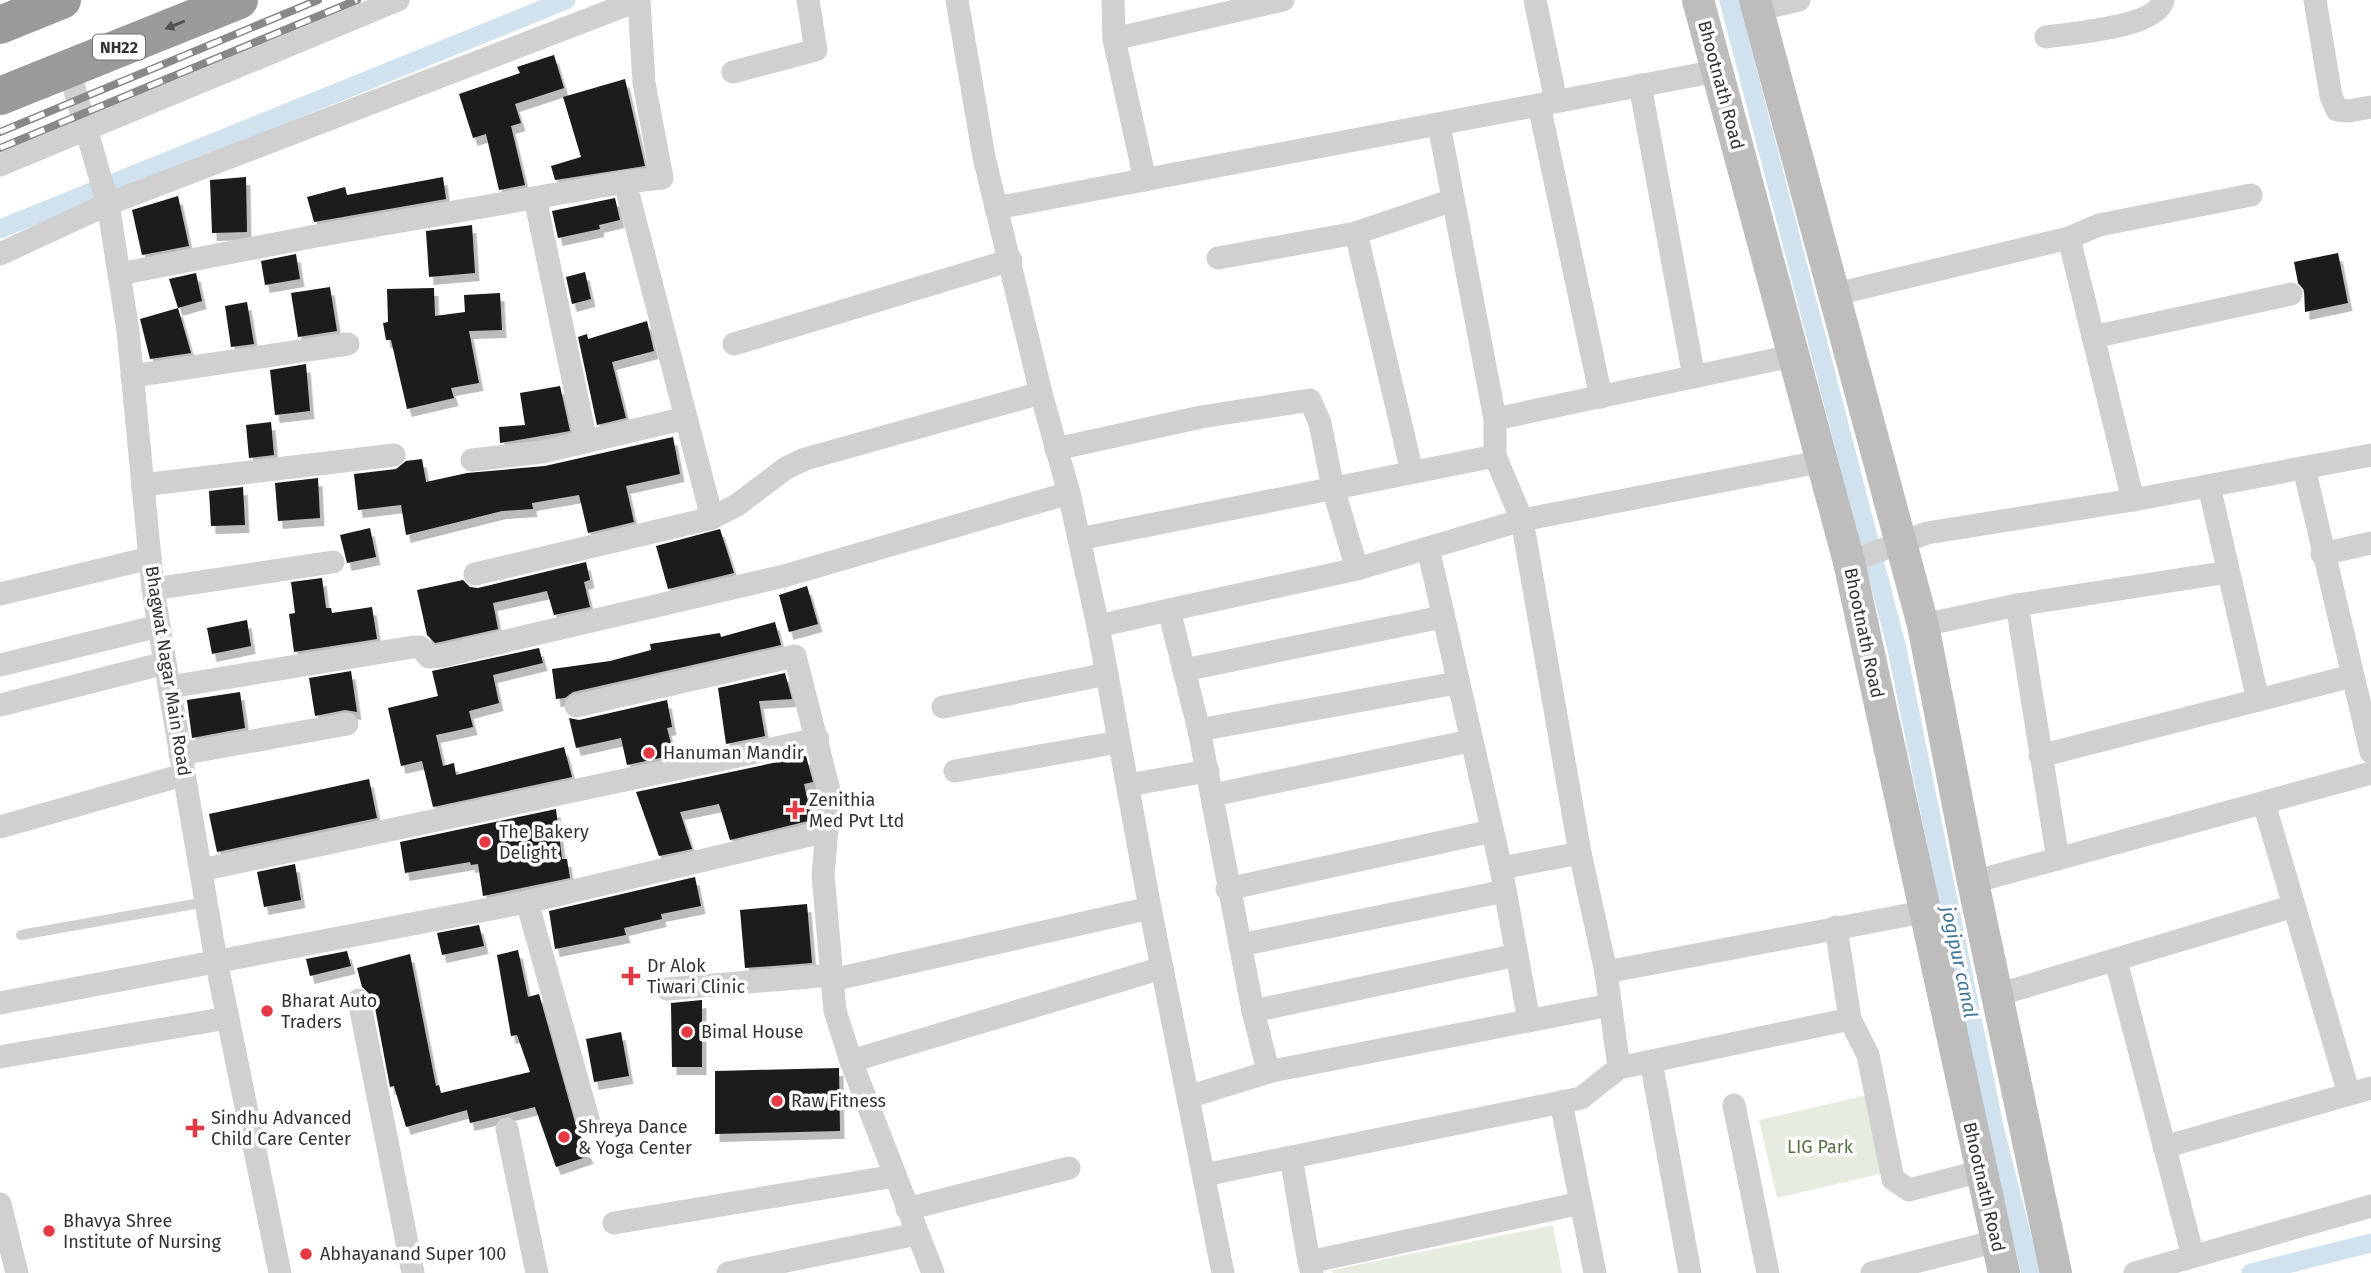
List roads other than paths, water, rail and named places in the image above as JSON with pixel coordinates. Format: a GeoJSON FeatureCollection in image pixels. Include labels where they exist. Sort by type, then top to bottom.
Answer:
{"type":"FeatureCollection","features":[{"type":"Feature","properties":{"kind":"highway"},"geometry":{"type":"LineString","coordinates":[[0,69],[168,0]]}},
{"type":"Feature","properties":{"kind":"highway","name":"NH22"},"geometry":{"type":"LineString","coordinates":[[0,96],[239,0]]}},
{"type":"Feature","properties":{"kind":"highway"},"geometry":{"type":"LineString","coordinates":[[0,25],[57,1]]}},
{"type":"Feature","properties":{"kind":"street"},"geometry":{"type":"LineString","coordinates":[[0,165],[398,0]]}},
{"type":"Feature","properties":{"kind":"street"},"geometry":{"type":"LineString","coordinates":[[0,254],[107,201],[639,0],[644,83],[662,178],[625,182],[316,236],[119,274]]}},
{"type":"Feature","properties":{"kind":"street"},"geometry":{"type":"LineString","coordinates":[[733,72],[816,50],[808,0]]}},
{"type":"Feature","properties":{"kind":"street"},"geometry":{"type":"LineString","coordinates":[[957,0],[984,157],[1041,393],[1069,493],[1098,626],[1150,908],[1223,1273]]}},
{"type":"Feature","properties":{"kind":"street"},"geometry":{"type":"LineString","coordinates":[[1113,0],[1114,39],[1145,180]]}},
{"type":"Feature","properties":{"kind":"street"},"geometry":{"type":"LineString","coordinates":[[1114,39],[1254,3],[1283,0]]}},
{"type":"Feature","properties":{"kind":"street"},"geometry":{"type":"LineString","coordinates":[[1535,0],[1548,103],[1601,397]]}},
{"type":"Feature","properties":{"kind":"street","name":"Bhootnath Road"},"geometry":{"type":"LineString","coordinates":[[1698,0],[1824,461],[1857,559],[1923,912],[2004,1273]]}},
{"type":"Feature","properties":{"kind":"street"},"geometry":{"type":"LineString","coordinates":[[1800,0],[1756,5],[1836,294],[1897,546],[1923,625],[1973,882],[2056,1273]]}},
{"type":"Feature","properties":{"kind":"street"},"geometry":{"type":"LineString","coordinates":[[2046,37],[2113,27],[2151,16],[2161,7],[2163,0]]}},
{"type":"Feature","properties":{"kind":"street"},"geometry":{"type":"LineString","coordinates":[[2315,0],[2330,96],[2337,110],[2371,107]]}},
{"type":"Feature","properties":{"kind":"street","name":"Bhagwat Nagar Main Road"},"geometry":{"type":"LineString","coordinates":[[68,67],[107,201],[132,376],[153,589],[216,960],[280,1273]]}},
{"type":"Feature","properties":{"kind":"street"},"geometry":{"type":"LineString","coordinates":[[996,208],[1717,71]]}},
{"type":"Feature","properties":{"kind":"street"},"geometry":{"type":"LineString","coordinates":[[1640,85],[1694,377]]}},
{"type":"Feature","properties":{"kind":"street"},"geometry":{"type":"LineString","coordinates":[[1439,125],[1495,419],[1495,456],[1522,520],[1580,853],[1606,972],[1619,1068]]}},
{"type":"Feature","properties":{"kind":"street"},"geometry":{"type":"LineString","coordinates":[[625,182],[712,518]]}},
{"type":"Feature","properties":{"kind":"street"},"geometry":{"type":"LineString","coordinates":[[1836,294],[2069,238],[2099,225],[2251,195]]}},
{"type":"Feature","properties":{"kind":"street"},"geometry":{"type":"LineString","coordinates":[[535,198],[586,442]]}},
{"type":"Feature","properties":{"kind":"street"},"geometry":{"type":"LineString","coordinates":[[1218,258],[1356,233],[1453,200]]}},
{"type":"Feature","properties":{"kind":"street"},"geometry":{"type":"LineString","coordinates":[[1356,233],[1412,472]]}},
{"type":"Feature","properties":{"kind":"street"},"geometry":{"type":"LineString","coordinates":[[2069,238],[2133,500]]}},
{"type":"Feature","properties":{"kind":"street"},"geometry":{"type":"LineString","coordinates":[[734,344],[1011,260]]}},
{"type":"Feature","properties":{"kind":"street"},"geometry":{"type":"LineString","coordinates":[[2093,337],[2291,294]]}},
{"type":"Feature","properties":{"kind":"street"},"geometry":{"type":"LineString","coordinates":[[132,376],[348,344]]}},
{"type":"Feature","properties":{"kind":"street"},"geometry":{"type":"LineString","coordinates":[[1495,419],[1796,355]]}},
{"type":"Feature","properties":{"kind":"street"},"geometry":{"type":"LineString","coordinates":[[475,574],[712,518],[754,495],[786,468],[805,459],[1041,393]]}},
{"type":"Feature","properties":{"kind":"street"},"geometry":{"type":"LineString","coordinates":[[1056,449],[1201,417],[1310,400],[1320,423],[1333,488],[1357,569]]}},
{"type":"Feature","properties":{"kind":"street"},"geometry":{"type":"LineString","coordinates":[[472,460],[530,454],[686,418]]}},
{"type":"Feature","properties":{"kind":"street"},"geometry":{"type":"LineString","coordinates":[[142,485],[394,455]]}},
{"type":"Feature","properties":{"kind":"street"},"geometry":{"type":"LineString","coordinates":[[1857,559],[1927,533],[2133,500],[2371,455]]}},
{"type":"Feature","properties":{"kind":"street"},"geometry":{"type":"LineString","coordinates":[[1079,539],[1495,456]]}},
{"type":"Feature","properties":{"kind":"street"},"geometry":{"type":"LineString","coordinates":[[1098,626],[1357,569],[1522,520],[1824,461]]}},
{"type":"Feature","properties":{"kind":"street"},"geometry":{"type":"LineString","coordinates":[[2304,468],[2322,554],[2371,752]]}},
{"type":"Feature","properties":{"kind":"street"},"geometry":{"type":"LineString","coordinates":[[2209,486],[2258,700]]}},
{"type":"Feature","properties":{"kind":"street"},"geometry":{"type":"LineString","coordinates":[[169,687],[413,647],[420,647],[429,657],[442,656],[784,576],[1069,493]]}},
{"type":"Feature","properties":{"kind":"street"},"geometry":{"type":"LineString","coordinates":[[2322,554],[2371,543]]}},
{"type":"Feature","properties":{"kind":"street"},"geometry":{"type":"LineString","coordinates":[[1428,548],[1456,682],[1501,868],[1529,1021]]}},
{"type":"Feature","properties":{"kind":"street"},"geometry":{"type":"LineString","coordinates":[[0,594],[150,558]]}},
{"type":"Feature","properties":{"kind":"street"},"geometry":{"type":"LineString","coordinates":[[153,589],[333,562]]}},
{"type":"Feature","properties":{"kind":"street"},"geometry":{"type":"LineString","coordinates":[[1923,625],[2017,605],[2228,572]]}},
{"type":"Feature","properties":{"kind":"street"},"geometry":{"type":"LineString","coordinates":[[2017,605],[2058,859]]}},
{"type":"Feature","properties":{"kind":"street"},"geometry":{"type":"LineString","coordinates":[[1168,610],[1208,771],[1227,889],[1253,1011],[1266,1062],[1272,1071]]}},
{"type":"Feature","properties":{"kind":"street"},"geometry":{"type":"LineString","coordinates":[[1184,670],[1442,617]]}},
{"type":"Feature","properties":{"kind":"street"},"geometry":{"type":"LineString","coordinates":[[0,665],[159,626]]}},
{"type":"Feature","properties":{"kind":"street"},"geometry":{"type":"LineString","coordinates":[[576,706],[795,656],[830,794],[823,875],[835,1011],[851,1061],[933,1273]]}},
{"type":"Feature","properties":{"kind":"street"},"geometry":{"type":"LineString","coordinates":[[0,705],[165,663]]}},
{"type":"Feature","properties":{"kind":"street"},"geometry":{"type":"LineString","coordinates":[[943,707],[1107,674]]}},
{"type":"Feature","properties":{"kind":"street"},"geometry":{"type":"LineString","coordinates":[[2040,757],[2352,676]]}},
{"type":"Feature","properties":{"kind":"street"},"geometry":{"type":"LineString","coordinates":[[1199,730],[1456,682]]}},
{"type":"Feature","properties":{"kind":"street"},"geometry":{"type":"LineString","coordinates":[[0,827],[182,764],[347,724]]}},
{"type":"Feature","properties":{"kind":"street"},"geometry":{"type":"LineString","coordinates":[[201,870],[818,739]]}},
{"type":"Feature","properties":{"kind":"street"},"geometry":{"type":"LineString","coordinates":[[1213,795],[1470,741]]}},
{"type":"Feature","properties":{"kind":"street"},"geometry":{"type":"LineString","coordinates":[[955,771],[1119,742]]}},
{"type":"Feature","properties":{"kind":"street"},"geometry":{"type":"LineString","coordinates":[[1128,785],[1208,771]]}},
{"type":"Feature","properties":{"kind":"street"},"geometry":{"type":"LineString","coordinates":[[1973,882],[2371,773]]}},
{"type":"Feature","properties":{"kind":"street"},"geometry":{"type":"LineString","coordinates":[[2264,803],[2349,1094]]}},
{"type":"Feature","properties":{"kind":"street"},"geometry":{"type":"LineString","coordinates":[[0,1003],[527,902],[827,831]]}},
{"type":"Feature","properties":{"kind":"street"},"geometry":{"type":"LineString","coordinates":[[1227,889],[1492,831]]}},
{"type":"Feature","properties":{"kind":"street"},"geometry":{"type":"LineString","coordinates":[[1501,868],[1580,853]]}},
{"type":"Feature","properties":{"kind":"street"},"geometry":{"type":"LineString","coordinates":[[1240,945],[1505,891]]}},
{"type":"Feature","properties":{"kind":"street"},"geometry":{"type":"LineString","coordinates":[[527,902],[589,1122]]}},
{"type":"Feature","properties":{"kind":"street"},"geometry":{"type":"LineString","coordinates":[[1997,995],[2294,906]]}},
{"type":"Feature","properties":{"kind":"street"},"geometry":{"type":"LineString","coordinates":[[667,989],[832,977],[1150,908]]}},
{"type":"Feature","properties":{"kind":"street"},"geometry":{"type":"LineString","coordinates":[[1606,972],[1923,912]]}},
{"type":"Feature","properties":{"kind":"street"},"geometry":{"type":"LineString","coordinates":[[1836,927],[1850,1019],[1868,1055],[1893,1179],[1909,1190],[1981,1171]]}},
{"type":"Feature","properties":{"kind":"street"},"geometry":{"type":"LineString","coordinates":[[1253,1011],[1517,955]]}},
{"type":"Feature","properties":{"kind":"street"},"geometry":{"type":"LineString","coordinates":[[2116,961],[2193,1256]]}},
{"type":"Feature","properties":{"kind":"street"},"geometry":{"type":"LineString","coordinates":[[851,1061],[1162,968]]}},
{"type":"Feature","properties":{"kind":"street"},"geometry":{"type":"LineString","coordinates":[[359,1000],[413,1273]]}},
{"type":"Feature","properties":{"kind":"street"},"geometry":{"type":"LineString","coordinates":[[1188,1097],[1272,1071],[1610,1005]]}},
{"type":"Feature","properties":{"kind":"street"},"geometry":{"type":"LineString","coordinates":[[0,1057],[228,1018]]}},
{"type":"Feature","properties":{"kind":"street"},"geometry":{"type":"LineString","coordinates":[[1204,1175],[1581,1098],[1619,1068],[1850,1019]]}},
{"type":"Feature","properties":{"kind":"street"},"geometry":{"type":"LineString","coordinates":[[1651,1061],[1690,1273]]}},
{"type":"Feature","properties":{"kind":"street"},"geometry":{"type":"LineString","coordinates":[[2164,1147],[2371,1088]]}},
{"type":"Feature","properties":{"kind":"street"},"geometry":{"type":"LineString","coordinates":[[1562,1102],[1594,1273]]}},
{"type":"Feature","properties":{"kind":"street"},"geometry":{"type":"LineString","coordinates":[[1734,1105],[1768,1273]]}},
{"type":"Feature","properties":{"kind":"street"},"geometry":{"type":"LineString","coordinates":[[507,1129],[537,1273]]}},
{"type":"Feature","properties":{"kind":"street"},"geometry":{"type":"LineString","coordinates":[[1291,1157],[1311,1268],[1581,1203]]}},
{"type":"Feature","properties":{"kind":"street"},"geometry":{"type":"LineString","coordinates":[[907,1209],[1069,1168]]}},
{"type":"Feature","properties":{"kind":"street"},"geometry":{"type":"LineString","coordinates":[[614,1223],[895,1176]]}},
{"type":"Feature","properties":{"kind":"street"},"geometry":{"type":"LineString","coordinates":[[0,1204],[17,1273]]}},
{"type":"Feature","properties":{"kind":"street"},"geometry":{"type":"LineString","coordinates":[[2135,1273],[2371,1206]]}},
{"type":"Feature","properties":{"kind":"street"},"geometry":{"type":"LineString","coordinates":[[728,1273],[917,1234]]}},
{"type":"Feature","properties":{"kind":"street"},"geometry":{"type":"LineString","coordinates":[[1872,1273],[1997,1241]]}},
{"type":"Feature","properties":{"kind":"lane"},"geometry":{"type":"LineString","coordinates":[[21,935],[206,902]]}},
{"type":"Feature","properties":{"kind":"waterway"},"geometry":{"type":"LineString","coordinates":[[0,229],[566,0]]}},
{"type":"Feature","properties":{"kind":"waterway"},"geometry":{"type":"LineString","coordinates":[[1729,0],[1897,649],[1994,1127],[2031,1273]]}},
{"type":"Feature","properties":{"kind":"waterway","name":"jogipur canal"},"geometry":{"type":"LineString","coordinates":[[2251,1273],[2371,1243]]}},
{"type":"Feature","properties":{"kind":"railway"},"geometry":{"type":"LineString","coordinates":[[0,132],[318,0]]}},
{"type":"Feature","properties":{"kind":"railway"},"geometry":{"type":"LineString","coordinates":[[0,148],[357,0]]}},
{"type":"Feature","properties":{"kind":"place","name":"Hanuman Mandir"},"geometry":{"type":"Point","coordinates":[649,753]}},
{"type":"Feature","properties":{"kind":"place","name":"Zenithia Med Pvt Ltd"},"geometry":{"type":"Point","coordinates":[795,810]}},
{"type":"Feature","properties":{"kind":"place","name":"The Bakery Delight"},"geometry":{"type":"Point","coordinates":[485,842]}},
{"type":"Feature","properties":{"kind":"place","name":"Dr Alok Tiwari Clinic"},"geometry":{"type":"Point","coordinates":[631,976]}},
{"type":"Feature","properties":{"kind":"place","name":"Bharat Auto Traders"},"geometry":{"type":"Point","coordinates":[267,1011]}},
{"type":"Feature","properties":{"kind":"place","name":"Bimal House"},"geometry":{"type":"Point","coordinates":[687,1032]}},
{"type":"Feature","properties":{"kind":"place","name":"Raw Fitness"},"geometry":{"type":"Point","coordinates":[777,1101]}},
{"type":"Feature","properties":{"kind":"place","name":"Sindhu Advanced Child Care Center"},"geometry":{"type":"Point","coordinates":[195,1128]}},
{"type":"Feature","properties":{"kind":"place","name":"Shreya Dance & Yoga Center"},"geometry":{"type":"Point","coordinates":[564,1137]}},
{"type":"Feature","properties":{"kind":"place","name":"Bhavya Shree Institute of Nursing"},"geometry":{"type":"Point","coordinates":[49,1231]}},
{"type":"Feature","properties":{"kind":"place","name":"Abhayanand Super 100"},"geometry":{"type":"Point","coordinates":[306,1254]}},
{"type":"Feature","properties":{"kind":"park label","name":"LIG Park"},"geometry":{"type":"Point","coordinates":[1820,1147]}}]}
